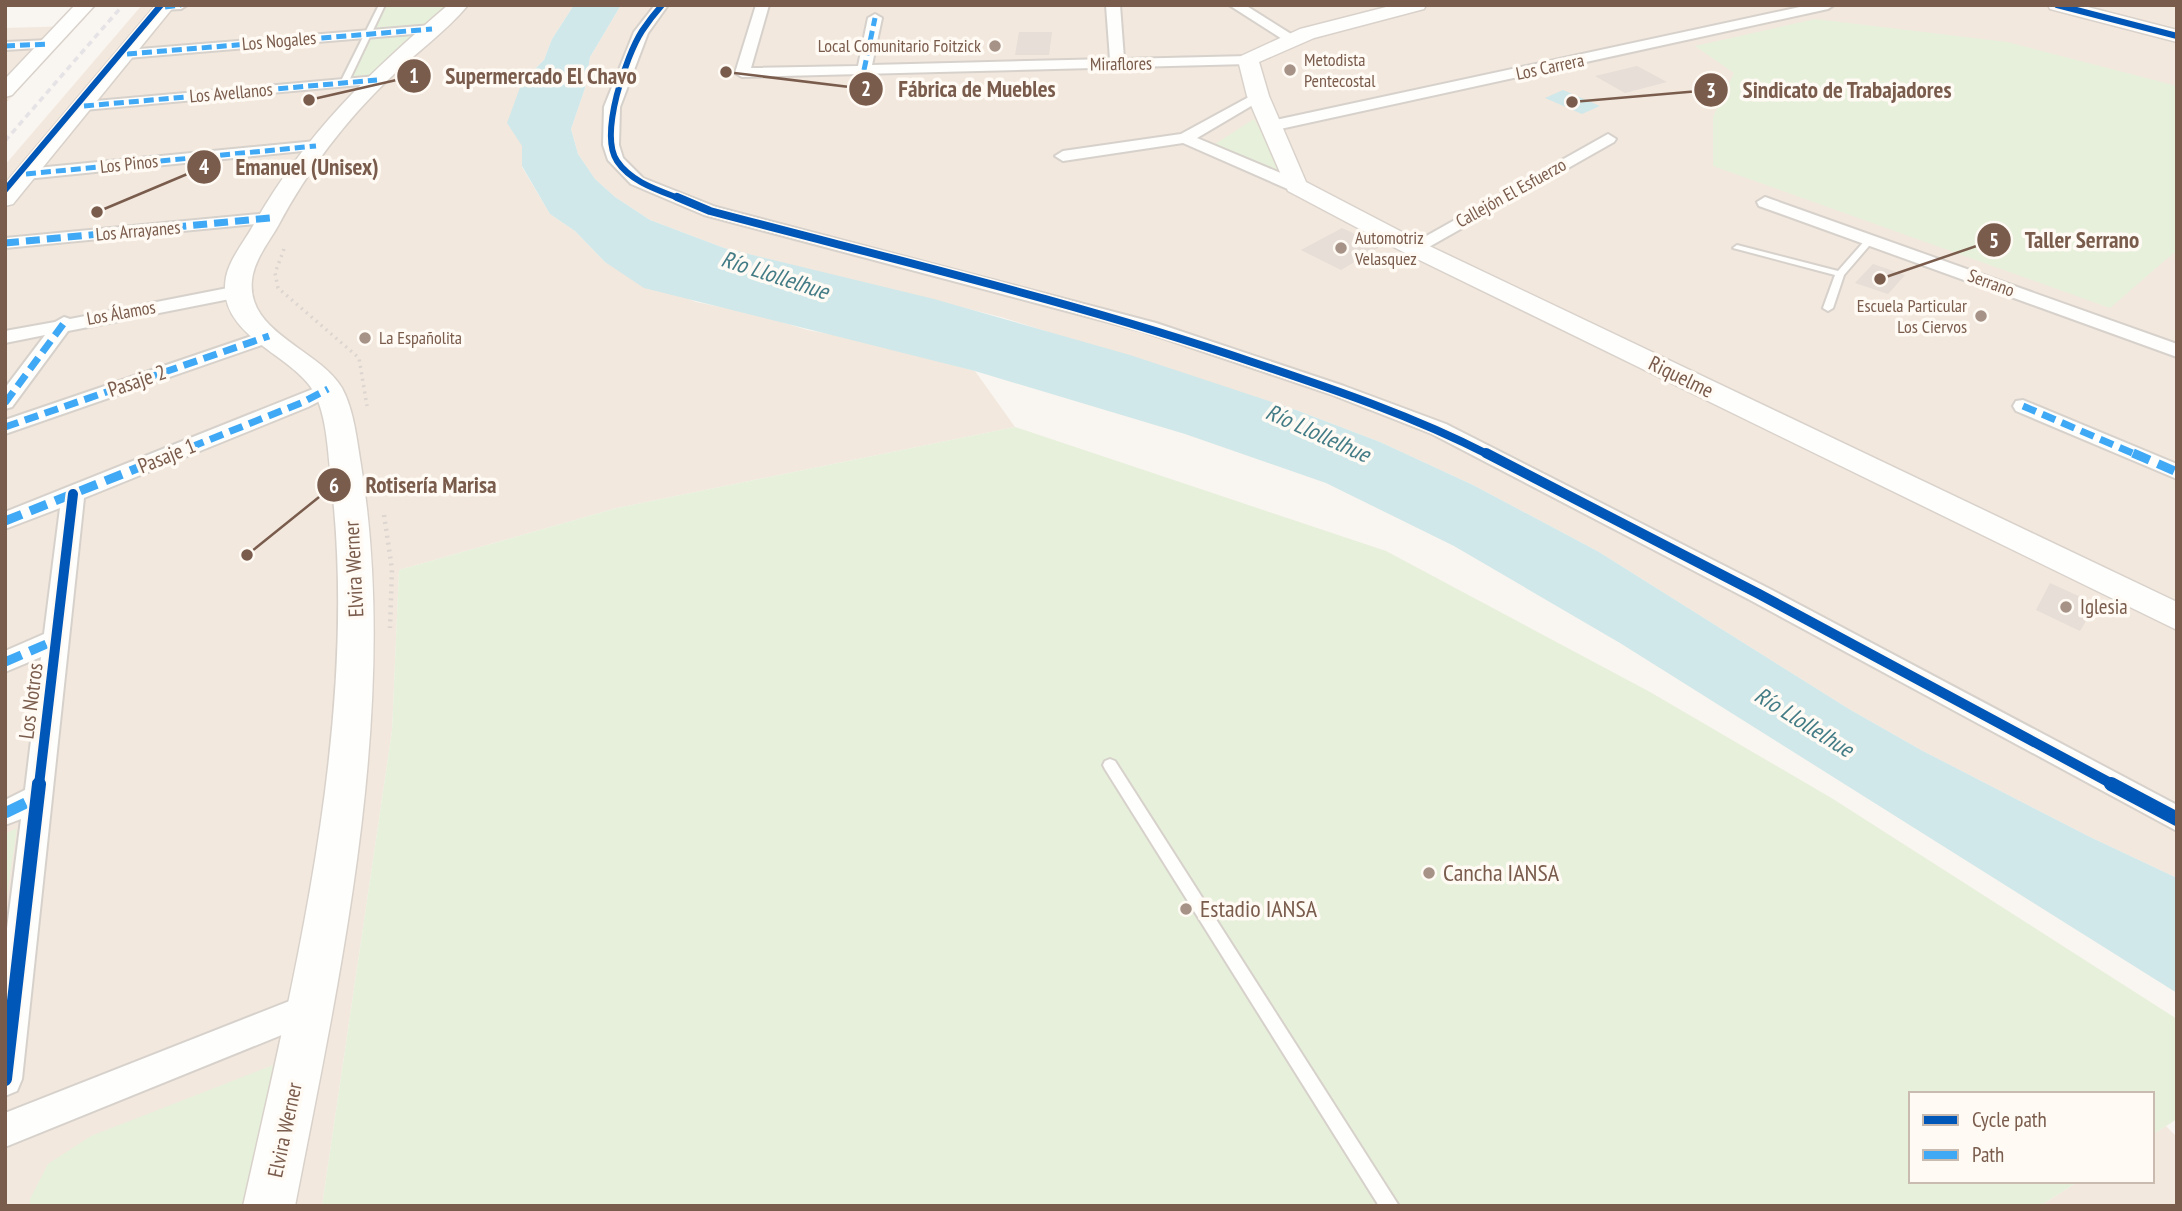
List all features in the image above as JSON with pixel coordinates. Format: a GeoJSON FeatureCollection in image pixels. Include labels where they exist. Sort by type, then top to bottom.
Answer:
{"type":"FeatureCollection","features":[{"type":"Feature","properties":{"kind":"main road"},"geometry":{"type":"LineString","coordinates":[[5,91],[86,5]]}},
{"type":"Feature","properties":{"kind":"main road"},"geometry":{"type":"LineString","coordinates":[[328,389],[246,315],[238,292],[243,267],[270,218],[316,146],[377,80],[459,5]]}},
{"type":"Feature","properties":{"kind":"main road"},"geometry":{"type":"LineString","coordinates":[[1296,186],[1258,96],[1248,60],[1265,49],[1292,39],[1416,5]]}},
{"type":"Feature","properties":{"kind":"main road"},"geometry":{"type":"LineString","coordinates":[[2057,5],[2177,36]]}},
{"type":"Feature","properties":{"kind":"main road"},"geometry":{"type":"LineString","coordinates":[[5,199],[171,6]]}},
{"type":"Feature","properties":{"kind":"main road","name":"Riquelme"},"geometry":{"type":"LineString","coordinates":[[1296,186],[1414,248],[2177,617]]}},
{"type":"Feature","properties":{"kind":"main road","name":"Elvira Werner"},"geometry":{"type":"LineString","coordinates":[[269,1206],[332,892],[346,792],[354,705],[355,561],[350,496],[341,439],[328,389]]}},
{"type":"Feature","properties":{"kind":"street"},"geometry":{"type":"LineString","coordinates":[[662,5],[641,32],[612,107],[611,145],[616,160],[637,181],[709,211],[1162,331],[1336,390],[1439,429],[1759,594],[2177,820]]}},
{"type":"Feature","properties":{"kind":"street","name":"Miraflores"},"geometry":{"type":"LineString","coordinates":[[763,5],[742,73],[1248,60]]}},
{"type":"Feature","properties":{"kind":"street"},"geometry":{"type":"LineString","coordinates":[[1113,5],[1117,64]]}},
{"type":"Feature","properties":{"kind":"street"},"geometry":{"type":"LineString","coordinates":[[1235,5],[1292,39]]}},
{"type":"Feature","properties":{"kind":"street","name":"Los Carrera"},"geometry":{"type":"LineString","coordinates":[[1271,126],[1828,5]]}},
{"type":"Feature","properties":{"kind":"street"},"geometry":{"type":"LineString","coordinates":[[864,70],[875,18]]}},
{"type":"Feature","properties":{"kind":"street","name":"Los Nogales"},"geometry":{"type":"LineString","coordinates":[[127,54],[432,29]]}},
{"type":"Feature","properties":{"kind":"street"},"geometry":{"type":"LineString","coordinates":[[5,46],[49,44]]}},
{"type":"Feature","properties":{"kind":"street","name":"Los Avellanos"},"geometry":{"type":"LineString","coordinates":[[85,106],[377,80]]}},
{"type":"Feature","properties":{"kind":"street"},"geometry":{"type":"LineString","coordinates":[[1063,156],[1185,138],[1258,96]]}},
{"type":"Feature","properties":{"kind":"street","name":"Riquelme"},"geometry":{"type":"LineString","coordinates":[[1185,138],[1296,186]]}},
{"type":"Feature","properties":{"kind":"street","name":"Callejón El Esfuerzo"},"geometry":{"type":"LineString","coordinates":[[1414,248],[1608,139]]}},
{"type":"Feature","properties":{"kind":"street","name":"Los Pinos"},"geometry":{"type":"LineString","coordinates":[[26,174],[316,146]]}},
{"type":"Feature","properties":{"kind":"street","name":"Serrano"},"geometry":{"type":"LineString","coordinates":[[1765,202],[2177,351]]}},
{"type":"Feature","properties":{"kind":"street","name":"Los Arrayanes"},"geometry":{"type":"LineString","coordinates":[[5,243],[270,218]]}},
{"type":"Feature","properties":{"kind":"street","name":"Los Álamos"},"geometry":{"type":"LineString","coordinates":[[5,337],[65,323],[238,292]]}},
{"type":"Feature","properties":{"kind":"street"},"geometry":{"type":"LineString","coordinates":[[5,403],[65,323]]}},
{"type":"Feature","properties":{"kind":"street","name":"Pasaje 2"},"geometry":{"type":"LineString","coordinates":[[5,427],[269,336]]}},
{"type":"Feature","properties":{"kind":"street","name":"Pasaje 1"},"geometry":{"type":"LineString","coordinates":[[5,522],[328,389]]}},
{"type":"Feature","properties":{"kind":"street"},"geometry":{"type":"LineString","coordinates":[[2023,406],[2177,472]]}},
{"type":"Feature","properties":{"kind":"street","name":"Los Notros"},"geometry":{"type":"LineString","coordinates":[[5,1079],[73,494]]}},
{"type":"Feature","properties":{"kind":"street"},"geometry":{"type":"LineString","coordinates":[[5,662],[58,639]]}},
{"type":"Feature","properties":{"kind":"street"},"geometry":{"type":"LineString","coordinates":[[5,813],[38,797]]}},
{"type":"Feature","properties":{"kind":"street"},"geometry":{"type":"LineString","coordinates":[[5,1130],[310,1008]]}},
{"type":"Feature","properties":{"kind":"lane"},"geometry":{"type":"LineString","coordinates":[[344,83],[382,5]]}},
{"type":"Feature","properties":{"kind":"lane"},"geometry":{"type":"LineString","coordinates":[[1828,308],[1840,274],[1871,239]]}},
{"type":"Feature","properties":{"kind":"lane"},"geometry":{"type":"LineString","coordinates":[[1737,248],[1840,274]]}},
{"type":"Feature","properties":{"kind":"lane"},"geometry":{"type":"LineString","coordinates":[[1110,765],[1390,1206]]}},
{"type":"Feature","properties":{"kind":"shaded area"},"geometry":{"type":"Polygon","coordinates":[[[142,5],[574,5],[552,39],[544,60],[522,82],[522,167],[550,214],[575,231],[605,262],[696,302],[760,315],[807,330],[852,338],[975,371],[1015,427],[617,508],[399,570],[392,731],[322,1206],[5,1206],[5,165],[142,5]]]}},
{"type":"Feature","properties":{"kind":"shaded area"},"geometry":{"type":"Polygon","coordinates":[[[621,5],[2177,5],[2177,878],[2090,837],[1921,750],[1849,709],[1599,552],[1473,485],[1380,442],[1296,410],[1001,317],[724,248],[650,220],[615,197],[595,179],[578,154],[571,129],[585,88],[590,57],[621,5]]]}},
{"type":"Feature","properties":{"kind":"shaded area"},"geometry":{"type":"Polygon","coordinates":[[[77,26],[5,104],[5,28],[77,26]]]}},
{"type":"Feature","properties":{"kind":"shaded area"},"geometry":{"type":"Polygon","coordinates":[[[2166,1126],[2177,1137],[2177,1206],[2040,1206],[2076,1183],[2154,1183],[2154,1134],[2166,1126]]]}},
{"type":"Feature","properties":{"kind":"green space"},"geometry":{"type":"Polygon","coordinates":[[[377,5],[453,5],[370,83],[337,85],[377,5]]]}},
{"type":"Feature","properties":{"kind":"green space"},"geometry":{"type":"Polygon","coordinates":[[[1815,19],[2007,42],[2177,86],[2177,250],[2110,308],[1713,166],[1713,117],[1734,73],[1695,46],[1815,19]]]}},
{"type":"Feature","properties":{"kind":"green space"},"geometry":{"type":"Polygon","coordinates":[[[1254,119],[1283,169],[1277,172],[1215,144],[1254,119]]]}},
{"type":"Feature","properties":{"kind":"green space","name":"Estadio IANSA"},"geometry":{"type":"Polygon","coordinates":[[[1015,427],[1386,551],[1650,692],[1833,799],[2177,1019],[2177,1119],[2154,1134],[2154,1092],[1909,1092],[1909,1183],[2076,1183],[2040,1206],[322,1206],[392,731],[399,570],[617,508],[1015,427]]]}},
{"type":"Feature","properties":{"kind":"green space"},"geometry":{"type":"Polygon","coordinates":[[[17,828],[5,910],[5,834],[17,828]]]}},
{"type":"Feature","properties":{"kind":"green space"},"geometry":{"type":"Polygon","coordinates":[[[281,1062],[249,1206],[30,1206],[30,1199],[48,1164],[91,1136],[281,1062]]]}},
{"type":"Feature","properties":{"kind":"water","name":"Río Llollelhue"},"geometry":{"type":"Polygon","coordinates":[[[574,5],[621,5],[590,57],[585,88],[571,129],[578,154],[595,179],[615,197],[650,220],[724,248],[934,299],[1130,355],[1296,410],[1380,442],[1473,485],[1599,552],[1849,709],[1921,750],[2090,837],[2177,878],[2177,993],[1620,643],[1454,546],[1326,483],[1185,434],[975,371],[644,288],[605,262],[575,231],[550,214],[522,166],[522,146],[507,123],[522,82],[544,60],[552,39],[574,5]]]}},
{"type":"Feature","properties":{"kind":"water"},"geometry":{"type":"Polygon","coordinates":[[[1563,90],[1600,106],[1582,114],[1545,98],[1563,90]]]}},
{"type":"Feature","properties":{"kind":"building"},"geometry":{"type":"Polygon","coordinates":[[[1019,32],[1052,32],[1049,55],[1015,55],[1019,32]]]}},
{"type":"Feature","properties":{"kind":"building"},"geometry":{"type":"Polygon","coordinates":[[[1637,66],[1667,82],[1625,93],[1595,76],[1637,66]]]}},
{"type":"Feature","properties":{"kind":"building","name":"Automotriz Velasquez"},"geometry":{"type":"Polygon","coordinates":[[[1342,228],[1381,246],[1341,270],[1301,250],[1342,228]]]}},
{"type":"Feature","properties":{"kind":"building"},"geometry":{"type":"Polygon","coordinates":[[[1873,264],[1905,275],[1888,294],[1855,283],[1873,264]]]}},
{"type":"Feature","properties":{"kind":"building","name":"Iglesia"},"geometry":{"type":"Polygon","coordinates":[[[2050,583],[2096,604],[2080,631],[2036,610],[2050,583]]]}},
{"type":"Feature","properties":{"kind":"railway"},"geometry":{"type":"LineString","coordinates":[[5,141],[123,5]]}},
{"type":"Feature","properties":{"kind":"marked path"},"geometry":{"type":"LineString","coordinates":[[165,7],[181,5]]}},
{"type":"Feature","properties":{"kind":"marked path"},"geometry":{"type":"LineString","coordinates":[[864,70],[875,18]]}},
{"type":"Feature","properties":{"kind":"marked path"},"geometry":{"type":"LineString","coordinates":[[127,54],[432,29]]}},
{"type":"Feature","properties":{"kind":"marked path"},"geometry":{"type":"LineString","coordinates":[[5,46],[49,44]]}},
{"type":"Feature","properties":{"kind":"marked path"},"geometry":{"type":"LineString","coordinates":[[84,106],[377,80]]}},
{"type":"Feature","properties":{"kind":"marked path"},"geometry":{"type":"LineString","coordinates":[[26,174],[316,146]]}},
{"type":"Feature","properties":{"kind":"marked path"},"geometry":{"type":"LineString","coordinates":[[5,243],[270,218]]}},
{"type":"Feature","properties":{"kind":"marked path"},"geometry":{"type":"LineString","coordinates":[[5,403],[64,323]]}},
{"type":"Feature","properties":{"kind":"marked path"},"geometry":{"type":"LineString","coordinates":[[5,427],[269,336]]}},
{"type":"Feature","properties":{"kind":"marked path"},"geometry":{"type":"LineString","coordinates":[[5,521],[301,403],[328,389]]}},
{"type":"Feature","properties":{"kind":"marked path"},"geometry":{"type":"LineString","coordinates":[[2023,406],[2177,472]]}},
{"type":"Feature","properties":{"kind":"marked path"},"geometry":{"type":"LineString","coordinates":[[5,662],[58,639]]}},
{"type":"Feature","properties":{"kind":"marked path"},"geometry":{"type":"LineString","coordinates":[[5,813],[38,797]]}},
{"type":"Feature","properties":{"kind":"cycle path"},"geometry":{"type":"LineString","coordinates":[[5,190],[161,5]]}},
{"type":"Feature","properties":{"kind":"cycle path"},"geometry":{"type":"LineString","coordinates":[[662,5],[641,32],[612,107],[611,145],[616,160],[637,181],[710,211],[1149,327],[1337,390],[1439,429],[1759,594],[2177,819]]}},
{"type":"Feature","properties":{"kind":"cycle path"},"geometry":{"type":"LineString","coordinates":[[2057,5],[2177,36]]}},
{"type":"Feature","properties":{"kind":"cycle path"},"geometry":{"type":"LineString","coordinates":[[5,1079],[73,494]]}},
{"type":"Feature","properties":{"kind":"place","name":"Local Comunitario Foitzick"},"geometry":{"type":"Point","coordinates":[995,46]}},
{"type":"Feature","properties":{"kind":"place","name":"Metodista Pentecostal"},"geometry":{"type":"Point","coordinates":[1290,70]}},
{"type":"Feature","properties":{"kind":"place","name":"Fábrica de Muebles"},"geometry":{"type":"Point","coordinates":[726,72]}},
{"type":"Feature","properties":{"kind":"place","name":"Supermercado El Chavo"},"geometry":{"type":"Point","coordinates":[309,100]}},
{"type":"Feature","properties":{"kind":"place","name":"Sindicato de Trabajadores"},"geometry":{"type":"Point","coordinates":[1572,102]}},
{"type":"Feature","properties":{"kind":"place","name":"Emanuel (Unisex)"},"geometry":{"type":"Point","coordinates":[97,212]}},
{"type":"Feature","properties":{"kind":"place","name":"Automotriz Velasquez"},"geometry":{"type":"Point","coordinates":[1341,248]}},
{"type":"Feature","properties":{"kind":"place","name":"Taller Serrano"},"geometry":{"type":"Point","coordinates":[1880,279]}},
{"type":"Feature","properties":{"kind":"place","name":"Escuela Particular Los Ciervos"},"geometry":{"type":"Point","coordinates":[1981,316]}},
{"type":"Feature","properties":{"kind":"place","name":"La Españolita"},"geometry":{"type":"Point","coordinates":[365,338]}},
{"type":"Feature","properties":{"kind":"place","name":"Rotisería Marisa"},"geometry":{"type":"Point","coordinates":[247,555]}},
{"type":"Feature","properties":{"kind":"place","name":"Iglesia"},"geometry":{"type":"Point","coordinates":[2066,607]}},
{"type":"Feature","properties":{"kind":"place","name":"Cancha IANSA"},"geometry":{"type":"Point","coordinates":[1429,873]}},
{"type":"Feature","properties":{"kind":"place","name":"Estadio IANSA"},"geometry":{"type":"Point","coordinates":[1186,909]}}]}
